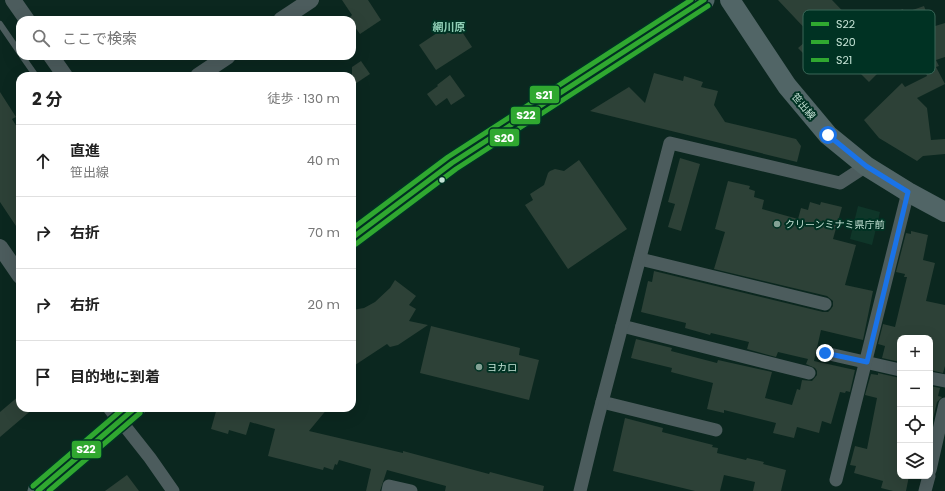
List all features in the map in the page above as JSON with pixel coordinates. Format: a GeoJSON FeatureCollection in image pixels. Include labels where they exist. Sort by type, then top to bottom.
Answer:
{"type":"FeatureCollection","features":[{"type":"Feature","properties":{"kind":"highway"},"geometry":{"type":"LineString","coordinates":[[356,235],[452,163],[704,0]]}},
{"type":"Feature","properties":{"kind":"highway"},"geometry":{"type":"LineString","coordinates":[[38,491],[122,412]]}},
{"type":"Feature","properties":{"kind":"main road","name":"笹出線"},"geometry":{"type":"LineString","coordinates":[[730,0],[792,91],[828,135],[866,166],[908,192],[945,212]]}},
{"type":"Feature","properties":{"kind":"street"},"geometry":{"type":"LineString","coordinates":[[13,0],[24,16]]}},
{"type":"Feature","properties":{"kind":"street"},"geometry":{"type":"LineString","coordinates":[[287,16],[311,0]]}},
{"type":"Feature","properties":{"kind":"street"},"geometry":{"type":"LineString","coordinates":[[54,60],[62,72]]}},
{"type":"Feature","properties":{"kind":"street"},"geometry":{"type":"LineString","coordinates":[[204,72],[222,60]]}},
{"type":"Feature","properties":{"kind":"street"},"geometry":{"type":"LineString","coordinates":[[580,491],[670,143],[840,183],[866,166]]}},
{"type":"Feature","properties":{"kind":"street"},"geometry":{"type":"LineString","coordinates":[[836,480],[867,362],[908,192]]}},
{"type":"Feature","properties":{"kind":"street"},"geometry":{"type":"LineString","coordinates":[[0,247],[16,270]]}},
{"type":"Feature","properties":{"kind":"street"},"geometry":{"type":"LineString","coordinates":[[640,259],[825,304]]}},
{"type":"Feature","properties":{"kind":"street"},"geometry":{"type":"LineString","coordinates":[[622,326],[809,373]]}},
{"type":"Feature","properties":{"kind":"street"},"geometry":{"type":"LineString","coordinates":[[825,353],[897,369]]}},
{"type":"Feature","properties":{"kind":"street"},"geometry":{"type":"LineString","coordinates":[[933,379],[945,381]]}},
{"type":"Feature","properties":{"kind":"street"},"geometry":{"type":"LineString","coordinates":[[602,402],[716,430]]}},
{"type":"Feature","properties":{"kind":"street"},"geometry":{"type":"LineString","coordinates":[[933,457],[945,404]]}},
{"type":"Feature","properties":{"kind":"street"},"geometry":{"type":"LineString","coordinates":[[122,412],[150,458],[173,491]]}},
{"type":"Feature","properties":{"kind":"street"},"geometry":{"type":"LineString","coordinates":[[925,491],[927,479]]}},
{"type":"Feature","properties":{"kind":"street"},"geometry":{"type":"LineString","coordinates":[[388,491],[389,486],[411,491]]}},
{"type":"Feature","properties":{"kind":"lane"},"geometry":{"type":"LineString","coordinates":[[0,24],[16,47]]}},
{"type":"Feature","properties":{"kind":"lane"},"geometry":{"type":"LineString","coordinates":[[25,60],[33,72]]}},
{"type":"Feature","properties":{"kind":"shaded area"},"geometry":{"type":"Polygon","coordinates":[[[858,206],[880,212],[872,245],[850,239],[858,206]]]}},
{"type":"Feature","properties":{"kind":"building"},"geometry":{"type":"Polygon","coordinates":[[[342,0],[368,0],[381,20],[360,34],[356,28],[356,16],[351,16],[352,15],[342,0]]]}},
{"type":"Feature","properties":{"kind":"building"},"geometry":{"type":"Polygon","coordinates":[[[778,0],[832,0],[842,10],[803,10],[803,26],[778,0]]]}},
{"type":"Feature","properties":{"kind":"building"},"geometry":{"type":"Polygon","coordinates":[[[924,6],[926,10],[913,10],[924,6]]]}},
{"type":"Feature","properties":{"kind":"building"},"geometry":{"type":"Polygon","coordinates":[[[455,21],[472,47],[436,70],[419,45],[455,21]]]}},
{"type":"Feature","properties":{"kind":"building"},"geometry":{"type":"Polygon","coordinates":[[[945,23],[945,57],[936,60],[939,66],[936,67],[945,84],[917,98],[927,108],[931,140],[945,139],[945,154],[923,156],[917,161],[879,138],[864,120],[902,83],[905,87],[927,76],[926,74],[935,74],[935,26],[945,23]]]}},
{"type":"Feature","properties":{"kind":"building"},"geometry":{"type":"Polygon","coordinates":[[[803,44],[803,53],[798,48],[803,44]]]}},
{"type":"Feature","properties":{"kind":"building"},"geometry":{"type":"Polygon","coordinates":[[[361,61],[370,74],[356,83],[356,72],[352,72],[352,67],[361,61]]]}},
{"type":"Feature","properties":{"kind":"building"},"geometry":{"type":"Polygon","coordinates":[[[654,73],[683,81],[684,76],[703,82],[701,87],[718,91],[714,105],[725,122],[796,139],[801,146],[797,162],[590,111],[629,87],[645,103],[654,73]]]}},
{"type":"Feature","properties":{"kind":"building"},"geometry":{"type":"Polygon","coordinates":[[[861,74],[877,74],[869,82],[861,74]]]}},
{"type":"Feature","properties":{"kind":"building"},"geometry":{"type":"Polygon","coordinates":[[[450,75],[465,96],[451,105],[447,98],[436,106],[427,94],[450,75]]]}},
{"type":"Feature","properties":{"kind":"building"},"geometry":{"type":"Polygon","coordinates":[[[0,92],[16,117],[12,119],[16,126],[16,226],[0,202],[0,92]]]}},
{"type":"Feature","properties":{"kind":"building"},"geometry":{"type":"Polygon","coordinates":[[[680,158],[700,164],[681,231],[668,227],[675,204],[668,202],[680,158]]]}},
{"type":"Feature","properties":{"kind":"building"},"geometry":{"type":"Polygon","coordinates":[[[579,160],[627,229],[568,269],[525,205],[533,200],[530,194],[544,185],[550,171],[555,169],[564,171],[579,160]]]}},
{"type":"Feature","properties":{"kind":"building"},"geometry":{"type":"Polygon","coordinates":[[[728,181],[750,186],[749,189],[755,191],[754,197],[764,200],[762,209],[798,219],[801,208],[808,210],[810,202],[820,205],[821,202],[842,207],[833,239],[856,245],[845,285],[873,291],[863,340],[821,330],[814,361],[855,370],[850,392],[840,392],[831,424],[822,421],[819,433],[797,427],[794,438],[773,433],[776,423],[724,410],[724,413],[707,409],[713,383],[671,372],[672,368],[631,358],[636,339],[672,348],[671,351],[717,363],[718,360],[772,372],[765,398],[792,405],[797,389],[800,390],[802,380],[812,381],[817,375],[815,368],[806,364],[808,359],[778,352],[776,357],[747,349],[749,342],[711,333],[710,335],[685,328],[686,323],[641,312],[648,281],[652,282],[654,271],[823,312],[828,312],[833,306],[833,301],[827,296],[714,269],[725,232],[715,229],[728,181]]]}},
{"type":"Feature","properties":{"kind":"building"},"geometry":{"type":"Polygon","coordinates":[[[911,231],[928,235],[923,260],[935,263],[926,301],[945,305],[945,366],[943,373],[933,371],[933,335],[897,335],[897,361],[882,358],[885,346],[878,344],[883,324],[895,327],[907,277],[904,277],[905,274],[896,272],[906,233],[911,234],[911,231]]]}},
{"type":"Feature","properties":{"kind":"building"},"geometry":{"type":"Polygon","coordinates":[[[395,280],[416,296],[409,305],[416,309],[409,321],[428,325],[398,345],[390,347],[387,344],[356,364],[356,309],[364,308],[375,302],[390,288],[395,280]]]}},
{"type":"Feature","properties":{"kind":"building","name":"ヨカロ"},"geometry":{"type":"Polygon","coordinates":[[[431,326],[520,348],[519,355],[539,360],[529,400],[420,373],[431,326]]]}},
{"type":"Feature","properties":{"kind":"building"},"geometry":{"type":"Polygon","coordinates":[[[878,373],[897,377],[897,479],[908,479],[906,491],[893,491],[881,488],[883,481],[854,473],[856,466],[850,465],[855,446],[867,449],[877,398],[865,395],[871,374],[878,375],[878,373]]]}},
{"type":"Feature","properties":{"kind":"building"},"geometry":{"type":"Polygon","coordinates":[[[933,387],[940,388],[938,396],[942,397],[937,402],[933,419],[933,387]]]}},
{"type":"Feature","properties":{"kind":"building"},"geometry":{"type":"Polygon","coordinates":[[[16,398],[16,412],[29,412],[0,437],[0,412],[16,398]]]}},
{"type":"Feature","properties":{"kind":"building"},"geometry":{"type":"Polygon","coordinates":[[[216,412],[325,412],[309,431],[403,453],[403,451],[489,474],[490,472],[544,486],[543,491],[445,491],[446,486],[387,470],[380,491],[366,491],[371,469],[339,460],[337,465],[335,464],[333,470],[324,467],[323,470],[268,456],[275,429],[250,422],[246,435],[229,430],[228,434],[211,429],[216,412]]]}},
{"type":"Feature","properties":{"kind":"building"},"geometry":{"type":"Polygon","coordinates":[[[625,418],[663,428],[662,432],[713,445],[712,447],[718,448],[717,453],[746,460],[747,458],[764,462],[763,464],[786,470],[781,491],[753,491],[755,482],[724,475],[720,491],[695,491],[613,471],[625,418]]]}},
{"type":"Feature","properties":{"kind":"building"},"geometry":{"type":"Polygon","coordinates":[[[127,475],[139,491],[105,491],[127,475]]]}},
{"type":"Feature","properties":{"kind":"transit line","name":"S21"},"geometry":{"type":"LineString","coordinates":[[356,226],[448,157],[691,0]]}},
{"type":"Feature","properties":{"kind":"transit line","name":"S22"},"geometry":{"type":"LineString","coordinates":[[356,235],[452,163],[704,0]]}},
{"type":"Feature","properties":{"kind":"transit line","name":"S20"},"geometry":{"type":"LineString","coordinates":[[356,244],[456,169],[708,6]]}},
{"type":"Feature","properties":{"kind":"transit line","name":"S21"},"geometry":{"type":"LineString","coordinates":[[33,486],[119,412]]}},
{"type":"Feature","properties":{"kind":"transit line","name":"S22"},"geometry":{"type":"LineString","coordinates":[[38,491],[130,412]]}},
{"type":"Feature","properties":{"kind":"transit line","name":"S20"},"geometry":{"type":"LineString","coordinates":[[49,491],[140,413]]}},
{"type":"Feature","properties":{"kind":"place","name":"クリーンミナミ県庁前"},"geometry":{"type":"Point","coordinates":[777,224]}},
{"type":"Feature","properties":{"kind":"place","name":"ヨカロ"},"geometry":{"type":"Point","coordinates":[479,367]}},
{"type":"Feature","properties":{"kind":"district","name":"網川原"},"geometry":{"type":"Point","coordinates":[449,27]}},
{"type":"Feature","properties":{"kind":"route"},"geometry":{"type":"LineString","coordinates":[[825,353],[867,362],[908,192],[866,166],[828,135]]}}]}
